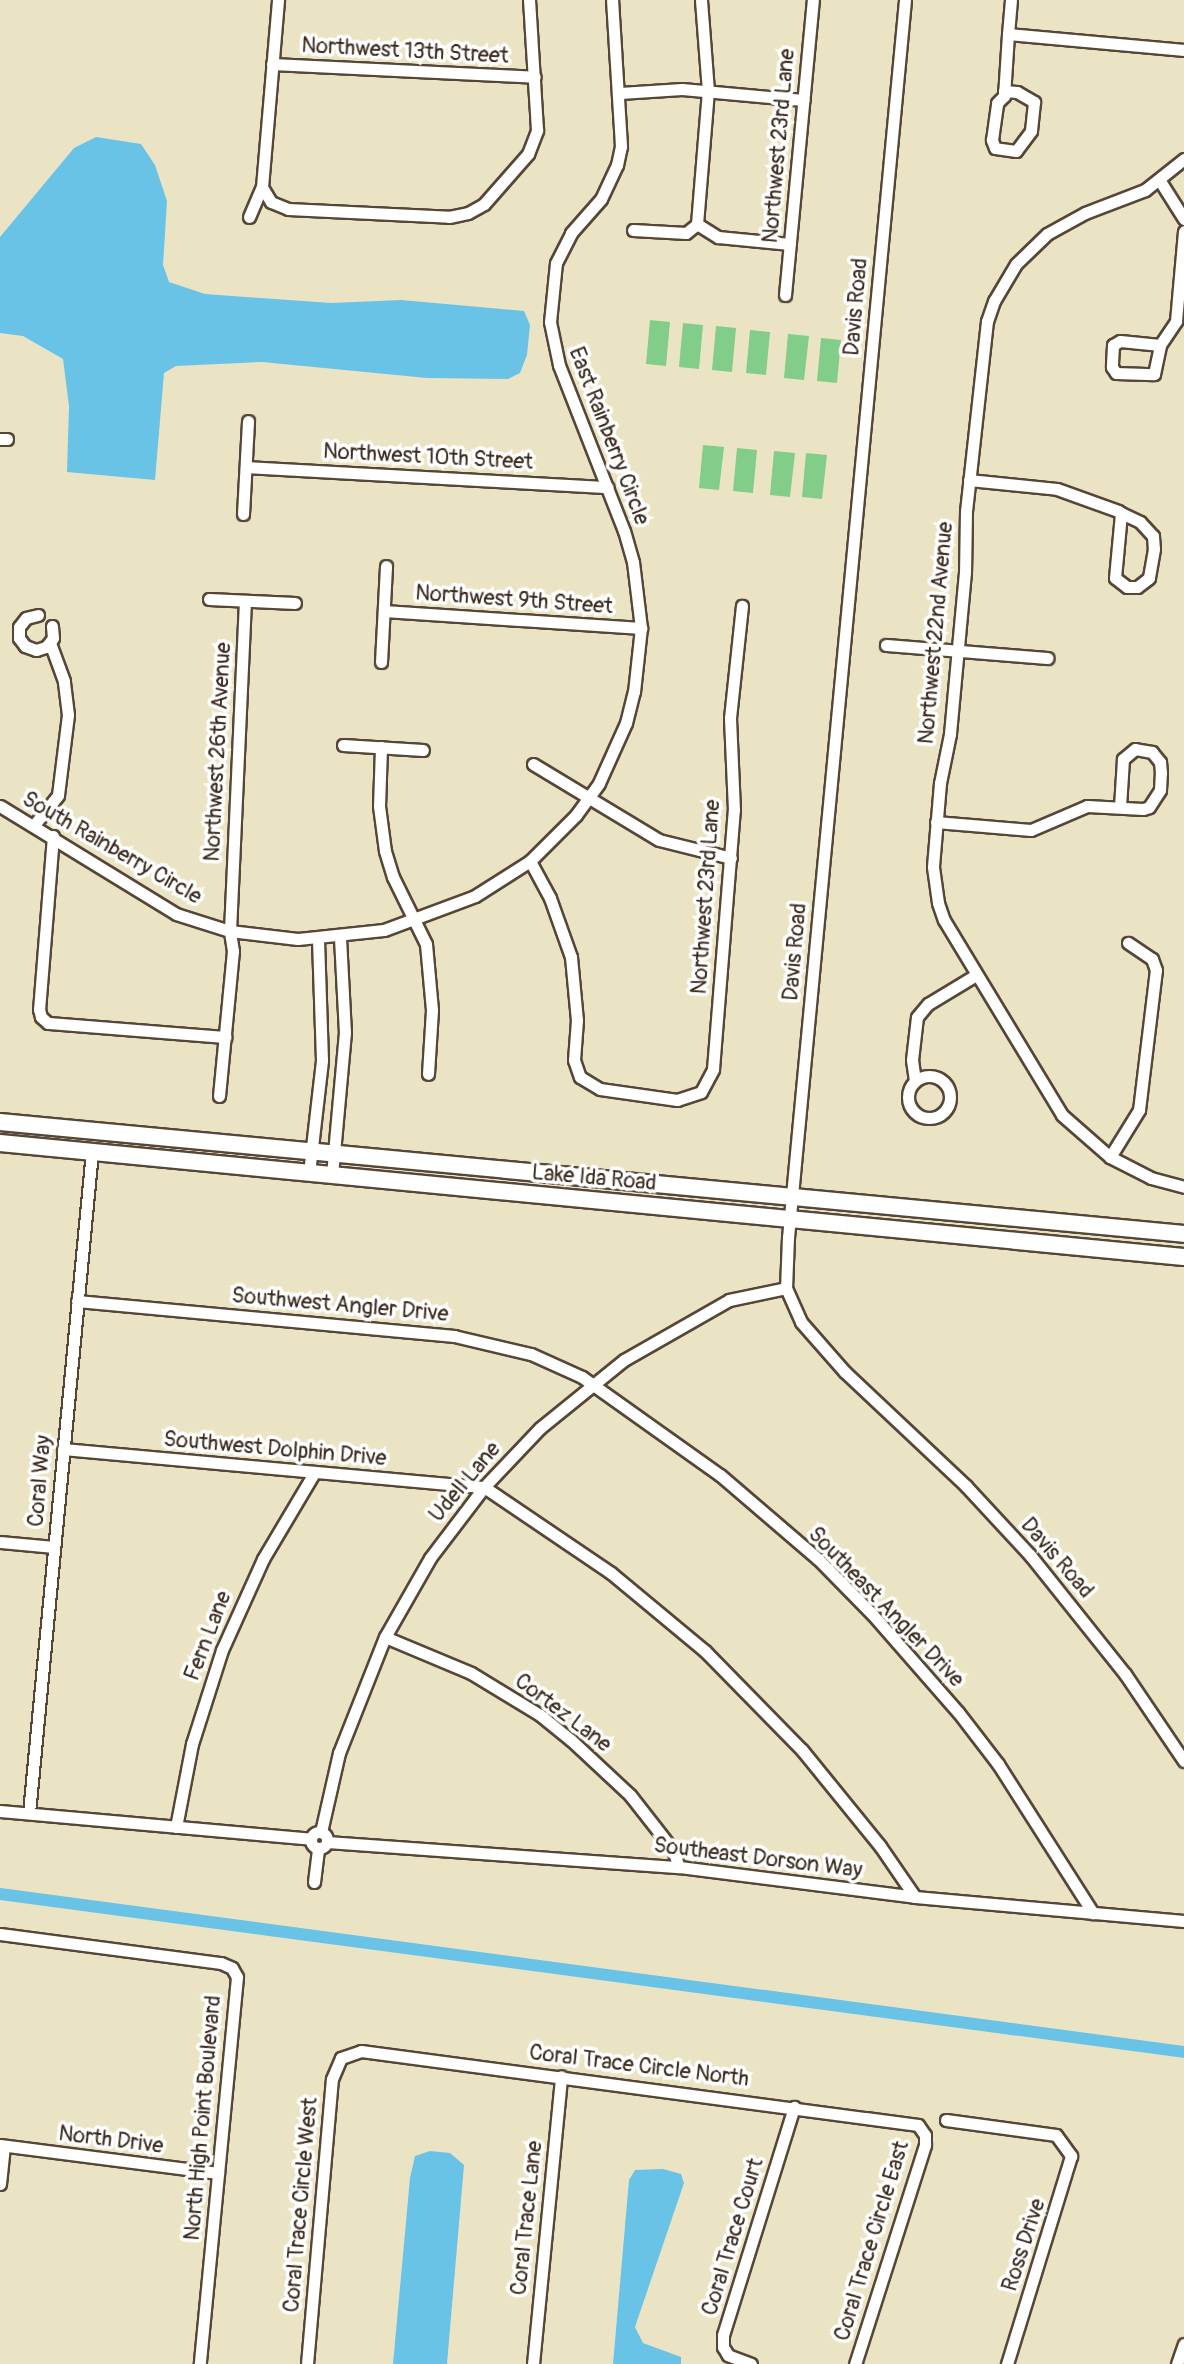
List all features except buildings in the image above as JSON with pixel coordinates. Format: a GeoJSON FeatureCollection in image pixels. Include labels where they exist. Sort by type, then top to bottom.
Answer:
{"type":"FeatureCollection","features":[{"type":"Feature","properties":{"kind":"street"},"geometry":{"type":"LineString","coordinates":[[249,217],[262,187],[278,0]]}},
{"type":"Feature","properties":{"kind":"street"},"geometry":{"type":"LineString","coordinates":[[262,187],[271,202],[288,209],[449,217],[468,213],[484,204],[532,147],[538,121],[529,0]]}},
{"type":"Feature","properties":{"kind":"street","name":"East Rainberry Circle"},"geometry":{"type":"LineString","coordinates":[[589,797],[614,754],[626,723],[636,681],[641,628],[633,562],[559,365],[552,333],[550,300],[554,271],[562,247],[601,199],[617,165],[622,127],[612,0]]}},
{"type":"Feature","properties":{"kind":"street"},"geometry":{"type":"LineString","coordinates":[[633,230],[686,233],[697,224],[708,91],[701,0]]}},
{"type":"Feature","properties":{"kind":"street","name":"Northwest 23rd Lane"},"geometry":{"type":"LineString","coordinates":[[785,295],[813,0]]}},
{"type":"Feature","properties":{"kind":"street","name":"Davis Road"},"geometry":{"type":"LineString","coordinates":[[905,0],[791,1195],[786,1288],[801,1322],[845,1372],[966,1486],[1050,1578],[1125,1674],[1184,1761]]}},
{"type":"Feature","properties":{"kind":"street"},"geometry":{"type":"LineString","coordinates":[[1004,91],[1017,92],[1034,102],[1031,131],[1016,151],[995,148],[992,140],[997,103],[1004,91],[1011,0]]}},
{"type":"Feature","properties":{"kind":"street"},"geometry":{"type":"LineString","coordinates":[[1008,34],[1184,50]]}},
{"type":"Feature","properties":{"kind":"street","name":"Northwest 13th Street"},"geometry":{"type":"LineString","coordinates":[[272,64],[535,77]]}},
{"type":"Feature","properties":{"kind":"street"},"geometry":{"type":"LineString","coordinates":[[620,93],[672,89],[804,100]]}},
{"type":"Feature","properties":{"kind":"street","name":"Northwest 22nd Avenue"},"geometry":{"type":"LineString","coordinates":[[1184,159],[1160,181],[1126,199],[1066,222],[1031,248],[1004,282],[994,301],[982,342],[958,651],[933,867],[938,903],[976,975],[1062,1115],[1110,1157],[1151,1178],[1184,1187]]}},
{"type":"Feature","properties":{"kind":"street"},"geometry":{"type":"LineString","coordinates":[[1160,181],[1184,219]]}},
{"type":"Feature","properties":{"kind":"street"},"geometry":{"type":"LineString","coordinates":[[697,224],[718,237],[790,244]]}},
{"type":"Feature","properties":{"kind":"street"},"geometry":{"type":"LineString","coordinates":[[1160,345],[1120,341],[1113,345],[1112,367],[1116,373],[1154,374],[1160,345],[1176,321],[1184,231]]}},
{"type":"Feature","properties":{"kind":"street"},"geometry":{"type":"LineString","coordinates":[[243,514],[248,421]]}},
{"type":"Feature","properties":{"kind":"street","name":"Northwest 10th Street"},"geometry":{"type":"LineString","coordinates":[[246,467],[607,487]]}},
{"type":"Feature","properties":{"kind":"street"},"geometry":{"type":"LineString","coordinates":[[969,480],[1057,489],[1121,513],[1140,522],[1153,536],[1149,578],[1137,587],[1127,587],[1115,578],[1121,513]]}},
{"type":"Feature","properties":{"kind":"street","name":"Northwest 9th Street"},"geometry":{"type":"LineString","coordinates":[[381,662],[386,566]]}},
{"type":"Feature","properties":{"kind":"street"},"geometry":{"type":"LineString","coordinates":[[209,599],[295,603]]}},
{"type":"Feature","properties":{"kind":"street","name":"Northwest 26th Avenue"},"geometry":{"type":"LineString","coordinates":[[219,1096],[233,951],[230,931],[245,602]]}},
{"type":"Feature","properties":{"kind":"street","name":"Northwest 23rd Lane"},"geometry":{"type":"LineString","coordinates":[[530,861],[550,898],[571,957],[576,1004],[576,1069],[587,1084],[600,1089],[677,1100],[701,1092],[713,1069],[731,858],[734,810],[730,718],[742,606]]}},
{"type":"Feature","properties":{"kind":"street","name":"Northwest 9th Street"},"geometry":{"type":"LineString","coordinates":[[384,611],[641,628]]}},
{"type":"Feature","properties":{"kind":"street"},"geometry":{"type":"LineString","coordinates":[[38,615],[22,622],[19,638],[25,646],[36,650],[50,643]]}},
{"type":"Feature","properties":{"kind":"street"},"geometry":{"type":"LineString","coordinates":[[34,825],[58,795],[68,715],[64,681],[50,643],[52,626]]}},
{"type":"Feature","properties":{"kind":"street"},"geometry":{"type":"LineString","coordinates":[[886,645],[1047,658]]}},
{"type":"Feature","properties":{"kind":"street"},"geometry":{"type":"LineString","coordinates":[[343,745],[423,750]]}},
{"type":"Feature","properties":{"kind":"street"},"geometry":{"type":"LineString","coordinates":[[381,747],[379,806],[385,851],[393,877],[426,944],[431,977],[428,1074]]}},
{"type":"Feature","properties":{"kind":"street"},"geometry":{"type":"LineString","coordinates":[[936,822],[1031,830],[1078,808],[1143,809],[1155,801],[1161,773],[1160,762],[1152,752],[1135,749],[1123,759],[1120,807]]}},
{"type":"Feature","properties":{"kind":"street"},"geometry":{"type":"LineString","coordinates":[[533,764],[659,840],[731,858]]}},
{"type":"Feature","properties":{"kind":"street","name":"South Rainberry Circle"},"geometry":{"type":"LineString","coordinates":[[0,806],[176,914],[230,931],[318,939],[417,921],[475,896],[530,861],[554,840],[589,797]]}},
{"type":"Feature","properties":{"kind":"street"},"geometry":{"type":"LineString","coordinates":[[53,836],[39,1009],[41,1017],[48,1023],[225,1037]]}},
{"type":"Feature","properties":{"kind":"street"},"geometry":{"type":"LineString","coordinates":[[332,1175],[345,1033],[340,937]]}},
{"type":"Feature","properties":{"kind":"street"},"geometry":{"type":"LineString","coordinates":[[309,1173],[322,1060],[318,939]]}},
{"type":"Feature","properties":{"kind":"street"},"geometry":{"type":"LineString","coordinates":[[1110,1157],[1135,1119],[1141,1101],[1156,970],[1152,959],[1128,943]]}},
{"type":"Feature","properties":{"kind":"street"},"geometry":{"type":"LineString","coordinates":[[915,1081],[912,1060],[917,1017],[928,1004],[976,975]]}},
{"type":"Feature","properties":{"kind":"street","name":"Lake Ida Road"},"geometry":{"type":"LineString","coordinates":[[0,1122],[1179,1233]]}},
{"type":"Feature","properties":{"kind":"street","name":"Lake Ida Road"},"geometry":{"type":"LineString","coordinates":[[0,1143],[1184,1257]]}},
{"type":"Feature","properties":{"kind":"street","name":"Coral Way"},"geometry":{"type":"LineString","coordinates":[[29,1813],[92,1152]]}},
{"type":"Feature","properties":{"kind":"street"},"geometry":{"type":"LineString","coordinates":[[1136,1252],[1153,1238],[1179,1233]]}},
{"type":"Feature","properties":{"kind":"street","name":"Udell Lane"},"geometry":{"type":"LineString","coordinates":[[314,1882],[319,1840],[339,1753],[385,1637],[430,1558],[484,1487],[540,1428],[591,1384],[702,1313],[752,1293],[786,1288]]}},
{"type":"Feature","properties":{"kind":"street","name":"Southwest Angler Drive"},"geometry":{"type":"LineString","coordinates":[[77,1301],[476,1339],[531,1354],[591,1384]]}},
{"type":"Feature","properties":{"kind":"street","name":"Southeast Angler Drive"},"geometry":{"type":"LineString","coordinates":[[591,1384],[720,1475],[818,1559],[873,1615],[958,1712],[998,1764],[1093,1913]]}},
{"type":"Feature","properties":{"kind":"street","name":"Southwest Dolphin Drive"},"geometry":{"type":"LineString","coordinates":[[63,1449],[484,1487]]}},
{"type":"Feature","properties":{"kind":"street","name":"Fern Lane"},"geometry":{"type":"LineString","coordinates":[[176,1827],[192,1744],[222,1650],[263,1559],[314,1473]]}},
{"type":"Feature","properties":{"kind":"street"},"geometry":{"type":"LineString","coordinates":[[484,1487],[611,1573],[705,1651],[812,1762],[915,1897]]}},
{"type":"Feature","properties":{"kind":"street"},"geometry":{"type":"LineString","coordinates":[[0,1542],[54,1547]]}},
{"type":"Feature","properties":{"kind":"street","name":"Cortez Lane"},"geometry":{"type":"LineString","coordinates":[[385,1637],[471,1673],[561,1732],[630,1795],[673,1850],[679,1867]]}},
{"type":"Feature","properties":{"kind":"street","name":"Southeast Dorson Way"},"geometry":{"type":"LineString","coordinates":[[0,1811],[319,1840],[679,1867],[915,1897],[1184,1921]]}},
{"type":"Feature","properties":{"kind":"street","name":"North High Point Boulevard"},"geometry":{"type":"LineString","coordinates":[[0,1934],[221,1963],[232,1968],[237,1977],[200,2364]]}},
{"type":"Feature","properties":{"kind":"street","name":"Coral Trace Circle North"},"geometry":{"type":"LineString","coordinates":[[346,2054],[361,2051],[912,2122],[924,2130]]}},
{"type":"Feature","properties":{"kind":"street","name":"Coral Trace Circle West"},"geometry":{"type":"LineString","coordinates":[[307,2364],[332,2079],[337,2064],[346,2054]]}},
{"type":"Feature","properties":{"kind":"street","name":"Coral Trace Lane"},"geometry":{"type":"LineString","coordinates":[[533,2364],[561,2076]]}},
{"type":"Feature","properties":{"kind":"street","name":"Coral Trace Court"},"geometry":{"type":"LineString","coordinates":[[751,2364],[728,2355],[723,2347],[723,2335],[794,2107]]}},
{"type":"Feature","properties":{"kind":"street","name":"Ross Drive"},"geometry":{"type":"LineString","coordinates":[[946,2120],[1048,2133],[1063,2140],[1069,2147],[1072,2165],[1007,2364]]}},
{"type":"Feature","properties":{"kind":"street","name":"Coral Trace Circle East"},"geometry":{"type":"LineString","coordinates":[[855,2364],[925,2145],[924,2130]]}},
{"type":"Feature","properties":{"kind":"street"},"geometry":{"type":"LineString","coordinates":[[0,2184],[2,2146]]}},
{"type":"Feature","properties":{"kind":"street","name":"North Drive"},"geometry":{"type":"LineString","coordinates":[[2,2146],[218,2173]]}},
{"type":"Feature","properties":{"kind":"street"},"geometry":{"type":"LineString","coordinates":[[1177,2364],[1184,2344]]}},
{"type":"Feature","properties":{"kind":"green space"},"geometry":{"type":"Polygon","coordinates":[[[650,320],[670,322],[666,366],[646,364],[650,320]]]}},
{"type":"Feature","properties":{"kind":"green space"},"geometry":{"type":"Polygon","coordinates":[[[683,323],[703,325],[699,369],[679,367],[683,323]]]}},
{"type":"Feature","properties":{"kind":"green space"},"geometry":{"type":"Polygon","coordinates":[[[716,326],[736,328],[732,372],[712,370],[716,326]]]}},
{"type":"Feature","properties":{"kind":"green space"},"geometry":{"type":"Polygon","coordinates":[[[750,330],[770,332],[766,375],[746,373],[750,330]]]}},
{"type":"Feature","properties":{"kind":"green space"},"geometry":{"type":"Polygon","coordinates":[[[788,334],[809,336],[804,380],[784,378],[788,334]]]}},
{"type":"Feature","properties":{"kind":"green space"},"geometry":{"type":"Polygon","coordinates":[[[821,338],[841,340],[837,383],[817,381],[821,338]]]}},
{"type":"Feature","properties":{"kind":"green space"},"geometry":{"type":"Polygon","coordinates":[[[703,445],[724,447],[719,490],[699,488],[703,445]]]}},
{"type":"Feature","properties":{"kind":"green space"},"geometry":{"type":"Polygon","coordinates":[[[737,448],[757,450],[753,493],[733,491],[737,448]]]}},
{"type":"Feature","properties":{"kind":"green space"},"geometry":{"type":"Polygon","coordinates":[[[774,451],[795,453],[790,497],[770,495],[774,451]]]}},
{"type":"Feature","properties":{"kind":"green space"},"geometry":{"type":"Polygon","coordinates":[[[806,453],[827,455],[822,499],[802,497],[806,453]]]}},
{"type":"Feature","properties":{"kind":"water"},"geometry":{"type":"Polygon","coordinates":[[[96,137],[141,144],[155,165],[167,201],[163,265],[169,282],[205,294],[331,303],[401,300],[524,311],[530,325],[527,355],[520,373],[508,379],[427,378],[262,362],[176,366],[164,373],[155,480],[67,472],[69,406],[63,359],[23,336],[0,333],[0,237],[74,148],[96,137]]]}},
{"type":"Feature","properties":{"kind":"water"},"geometry":{"type":"Polygon","coordinates":[[[430,2151],[450,2153],[464,2165],[447,2364],[393,2364],[410,2178],[415,2156],[430,2151]]]}},
{"type":"Feature","properties":{"kind":"water"},"geometry":{"type":"Polygon","coordinates":[[[663,2169],[681,2174],[684,2183],[635,2327],[643,2343],[681,2357],[681,2364],[613,2364],[629,2180],[635,2170],[663,2169]]]}},
{"type":"Feature","properties":{"kind":"waterway"},"geometry":{"type":"LineString","coordinates":[[0,1894],[1184,2052]]}}]}
